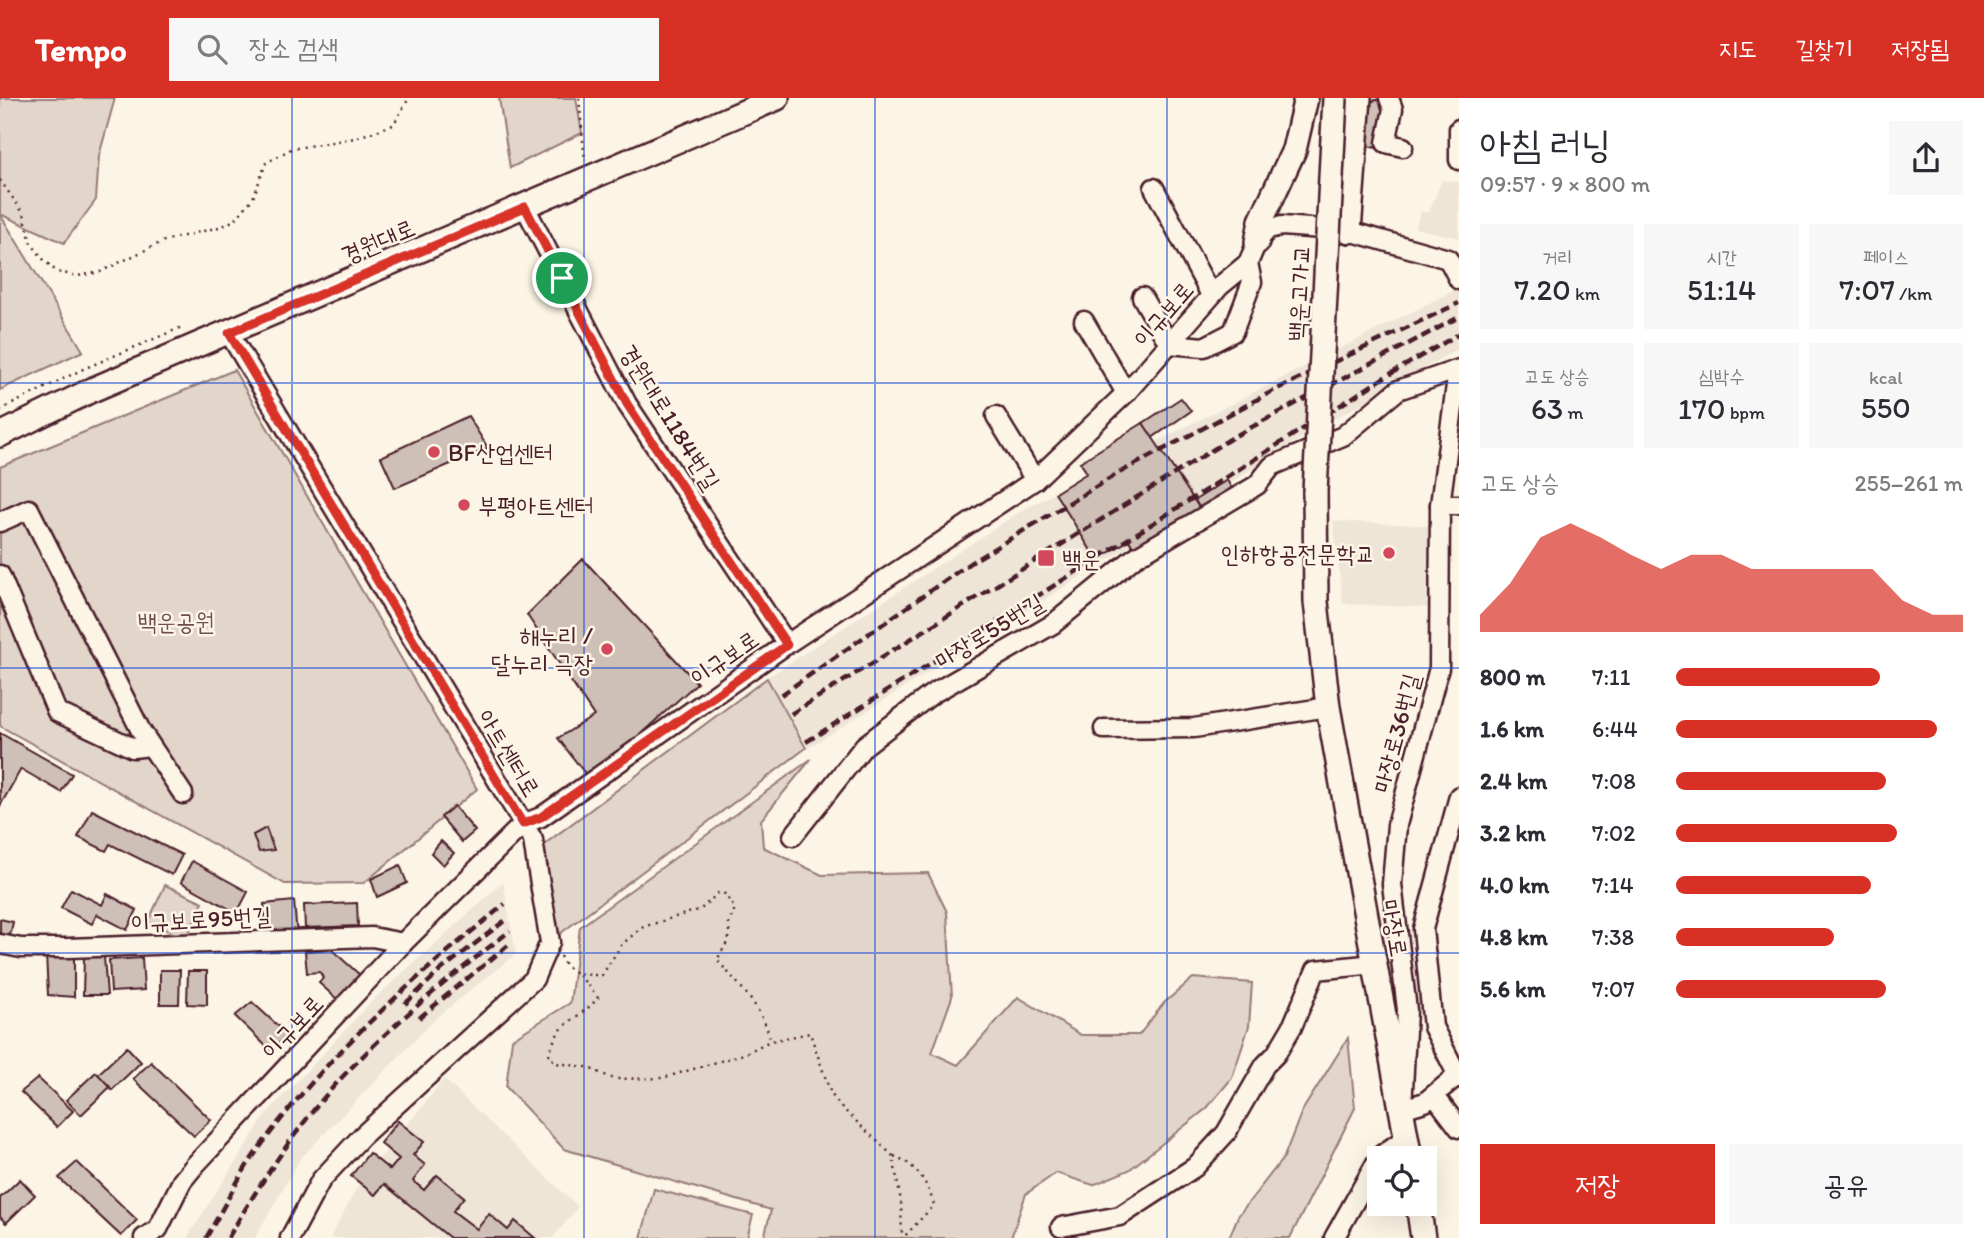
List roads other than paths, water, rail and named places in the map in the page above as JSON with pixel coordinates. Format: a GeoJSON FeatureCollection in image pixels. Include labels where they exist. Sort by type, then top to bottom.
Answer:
{"type":"FeatureCollection","features":[{"type":"Feature","properties":{"kind":"main road","name":"경원대로"},"geometry":{"type":"LineString","coordinates":[[0,435],[94,389],[777,98]]}},
{"type":"Feature","properties":{"kind":"main road"},"geometry":{"type":"LineString","coordinates":[[1253,252],[1261,221],[1294,150],[1306,98]]}},
{"type":"Feature","properties":{"kind":"main road","name":"백운고가교"},"geometry":{"type":"LineString","coordinates":[[1315,492],[1335,98]]}},
{"type":"Feature","properties":{"kind":"main road"},"geometry":{"type":"LineString","coordinates":[[1349,231],[1359,98]]}},
{"type":"Feature","properties":{"kind":"main road","name":"마장로"},"geometry":{"type":"LineString","coordinates":[[1315,492],[1316,602],[1328,707],[1409,1146]]}},
{"type":"Feature","properties":{"kind":"main road"},"geometry":{"type":"LineString","coordinates":[[1420,1216],[1423,1238]]}},
{"type":"Feature","properties":{"kind":"street"},"geometry":{"type":"LineString","coordinates":[[1389,98],[1393,109],[1386,143],[1403,147]]}},
{"type":"Feature","properties":{"kind":"street"},"geometry":{"type":"LineString","coordinates":[[1459,129],[1459,160]]}},
{"type":"Feature","properties":{"kind":"street"},"geometry":{"type":"LineString","coordinates":[[1154,188],[1211,295]]}},
{"type":"Feature","properties":{"kind":"street","name":"경원대로1184번길"},"geometry":{"type":"LineString","coordinates":[[525,207],[627,404],[787,645]]}},
{"type":"Feature","properties":{"kind":"street","name":"이규보로"},"geometry":{"type":"LineString","coordinates":[[154,1235],[182,1181],[195,1166],[403,943],[523,824],[541,817],[787,645],[1035,481],[1126,393],[1211,295],[1253,252],[1268,229],[1282,226],[1349,231],[1453,254],[1459,280]]}},
{"type":"Feature","properties":{"kind":"street"},"geometry":{"type":"LineString","coordinates":[[1142,297],[1169,344],[1204,346],[1233,332],[1252,282],[1253,252]]}},
{"type":"Feature","properties":{"kind":"street"},"geometry":{"type":"LineString","coordinates":[[1084,321],[1126,393]]}},
{"type":"Feature","properties":{"kind":"street","name":"아트센터로"},"geometry":{"type":"LineString","coordinates":[[229,333],[533,841],[553,945],[534,979],[362,1136],[321,1180],[290,1238]]}},
{"type":"Feature","properties":{"kind":"street","name":"마장로55번길"},"geometry":{"type":"LineString","coordinates":[[793,836],[864,746],[932,694],[1054,624],[1134,558],[1257,485],[1272,466],[1343,436],[1398,390],[1458,370]]}},
{"type":"Feature","properties":{"kind":"street","name":"마장로36번길"},"geometry":{"type":"LineString","coordinates":[[1402,1109],[1407,1010],[1392,884],[1397,824],[1439,668],[1440,505],[1458,370]]}},
{"type":"Feature","properties":{"kind":"street"},"geometry":{"type":"LineString","coordinates":[[996,415],[1035,481]]}},
{"type":"Feature","properties":{"kind":"street"},"geometry":{"type":"LineString","coordinates":[[1440,505],[1459,505]]}},
{"type":"Feature","properties":{"kind":"street"},"geometry":{"type":"LineString","coordinates":[[0,522],[29,509],[150,746],[183,794]]}},
{"type":"Feature","properties":{"kind":"street"},"geometry":{"type":"LineString","coordinates":[[0,575],[57,712],[133,748],[150,746]]}},
{"type":"Feature","properties":{"kind":"street"},"geometry":{"type":"LineString","coordinates":[[1104,729],[1194,728],[1328,707]]}},
{"type":"Feature","properties":{"kind":"street"},"geometry":{"type":"LineString","coordinates":[[1402,1109],[1425,1102],[1458,1077],[1433,1027],[1423,929],[1459,796]]}},
{"type":"Feature","properties":{"kind":"street","name":"이규보로95번길"},"geometry":{"type":"LineString","coordinates":[[0,944],[21,948],[68,948],[351,937],[403,943]]}},
{"type":"Feature","properties":{"kind":"street"},"geometry":{"type":"LineString","coordinates":[[1061,1227],[1120,1216],[1195,1167],[1226,1133],[1265,1065],[1276,1054],[1292,1027],[1316,970],[1375,964]]}},
{"type":"Feature","properties":{"kind":"street"},"geometry":{"type":"LineString","coordinates":[[1434,1095],[1459,1128]]}},
{"type":"Feature","properties":{"kind":"street"},"geometry":{"type":"LineString","coordinates":[[1334,1238],[1367,1179]]}},
{"type":"Feature","properties":{"kind":"railway"},"geometry":{"type":"LineString","coordinates":[[781,695],[970,563],[1117,474],[1275,390],[1459,303]]}},
{"type":"Feature","properties":{"kind":"railway"},"geometry":{"type":"LineString","coordinates":[[791,714],[1233,437],[1459,317]]}},
{"type":"Feature","properties":{"kind":"railway"},"geometry":{"type":"LineString","coordinates":[[806,742],[1385,377],[1459,334]]}},
{"type":"Feature","properties":{"kind":"railway"},"geometry":{"type":"LineString","coordinates":[[206,1238],[248,1164],[304,1092],[400,993],[505,904]]}},
{"type":"Feature","properties":{"kind":"railway"},"geometry":{"type":"LineString","coordinates":[[405,1004],[441,970],[507,919]]}},
{"type":"Feature","properties":{"kind":"railway"},"geometry":{"type":"LineString","coordinates":[[228,1238],[284,1150],[332,1089],[407,1015],[510,931]]}},
{"type":"Feature","properties":{"kind":"railway"},"geometry":{"type":"LineString","coordinates":[[419,1018],[511,943]]}},
{"type":"Feature","properties":{"kind":"place","name":"BF산업센터"},"geometry":{"type":"Point","coordinates":[434,452]}},
{"type":"Feature","properties":{"kind":"place","name":"부평아트센터"},"geometry":{"type":"Point","coordinates":[464,505]}},
{"type":"Feature","properties":{"kind":"place","name":"인하항공전문학교"},"geometry":{"type":"Point","coordinates":[1389,553]}},
{"type":"Feature","properties":{"kind":"place","name":"백운"},"geometry":{"type":"Point","coordinates":[1046,558]}},
{"type":"Feature","properties":{"kind":"place","name":"해누리 / 달누리 극장"},"geometry":{"type":"Point","coordinates":[607,649]}},
{"type":"Feature","properties":{"kind":"park label","name":"백운공원"},"geometry":{"type":"Point","coordinates":[176,621]}}]}
